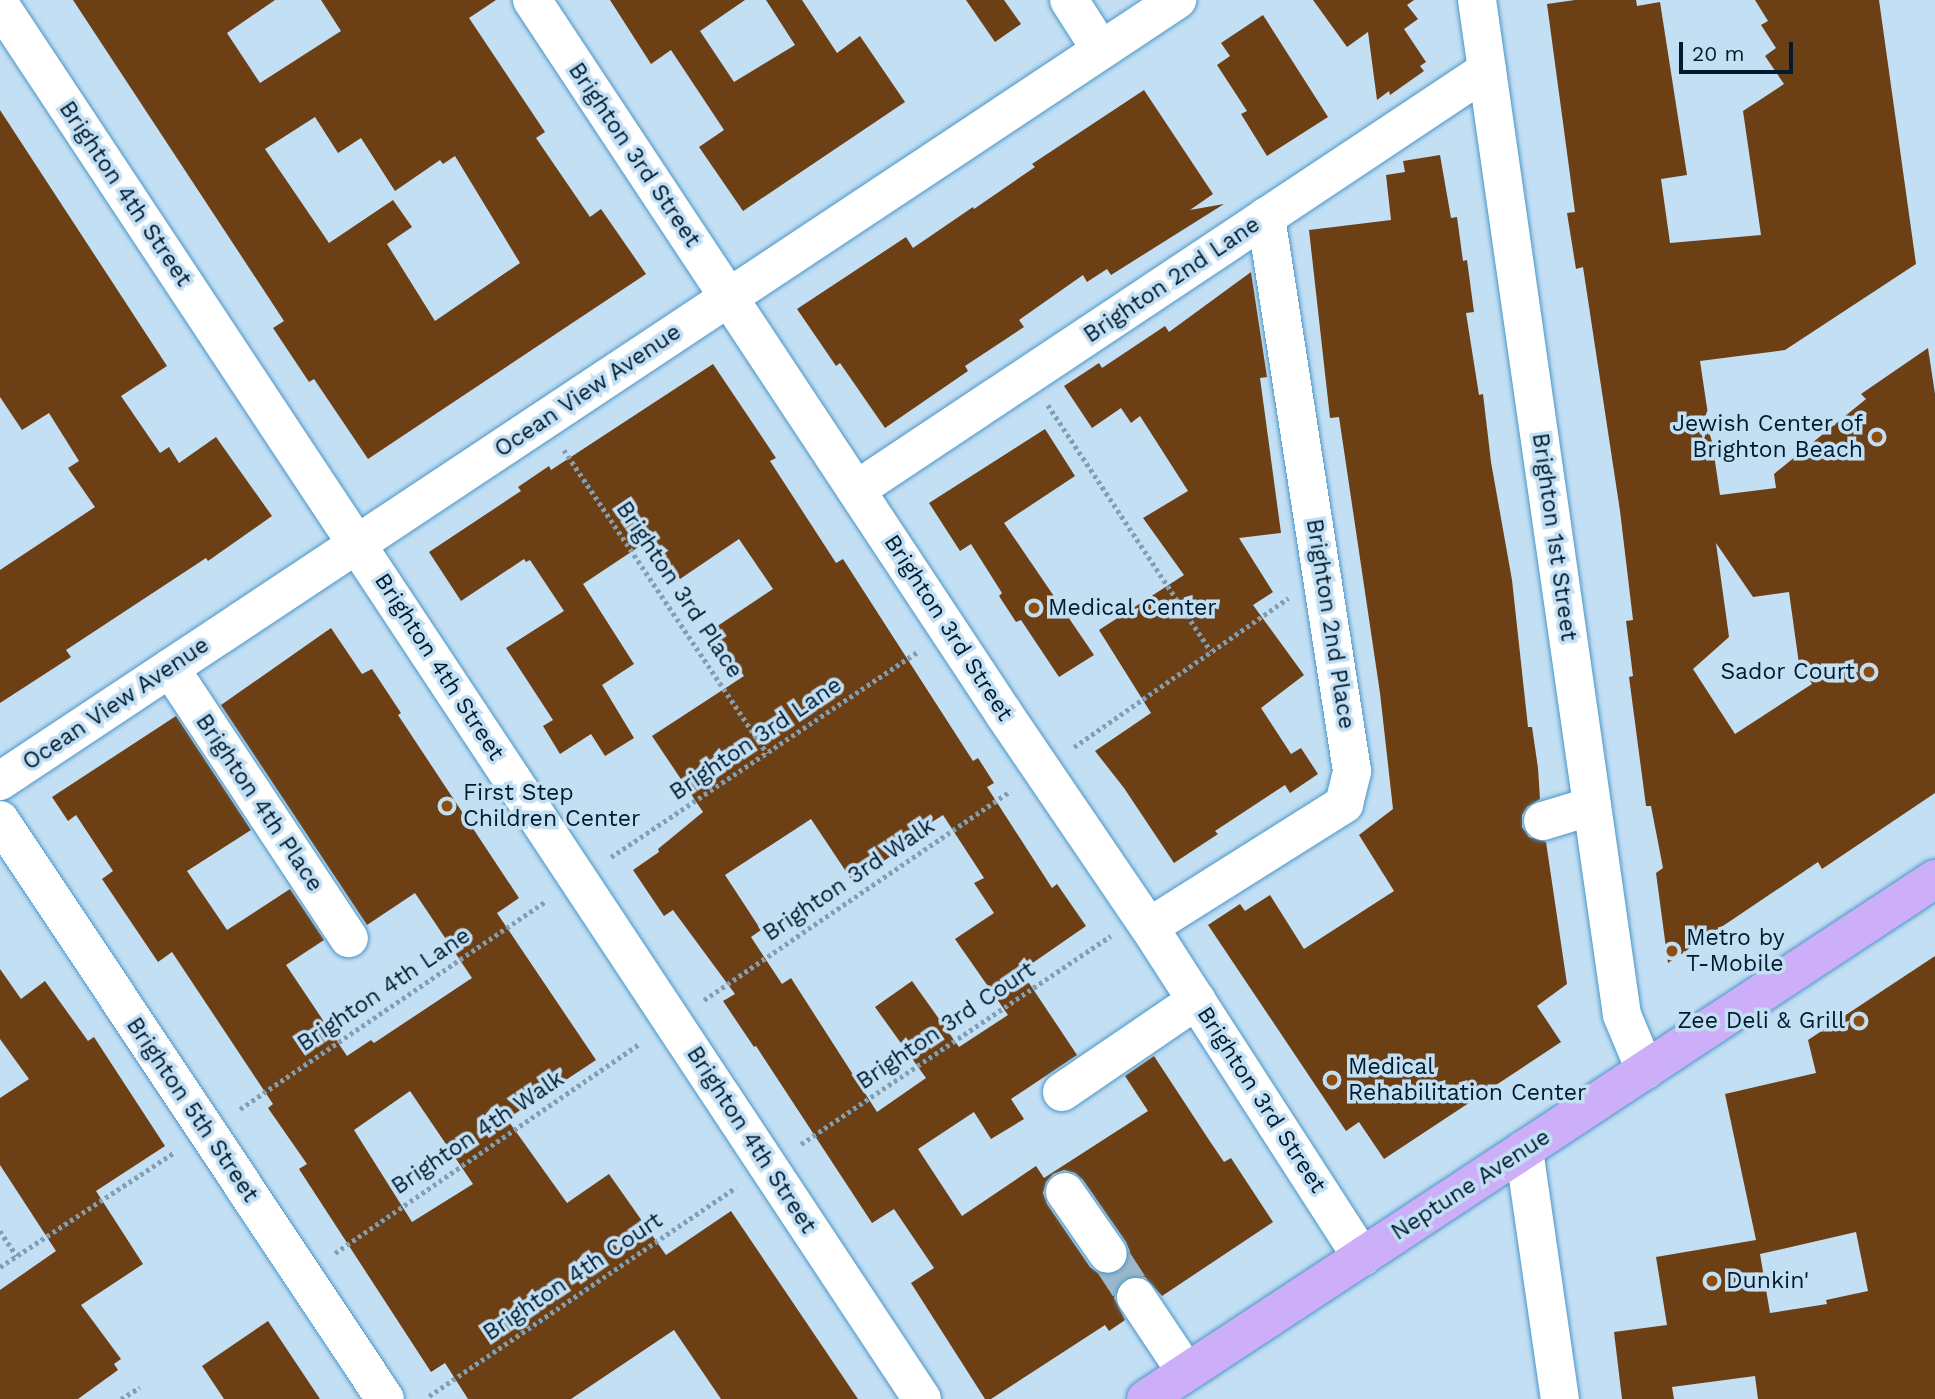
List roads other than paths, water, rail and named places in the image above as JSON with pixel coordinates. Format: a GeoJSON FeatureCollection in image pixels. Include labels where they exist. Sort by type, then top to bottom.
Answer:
{"type":"FeatureCollection","features":[{"type":"Feature","properties":{"kind":"main road","name":"Neptune Avenue"},"geometry":{"type":"LineString","coordinates":[[1146,1399],[1935,878]]}},
{"type":"Feature","properties":{"kind":"street","name":"Brighton 3rd Street"},"geometry":{"type":"LineString","coordinates":[[531,0],[1149,927],[1362,1257]]}},
{"type":"Feature","properties":{"kind":"street"},"geometry":{"type":"LineString","coordinates":[[1069,0],[1101,50]]}},
{"type":"Feature","properties":{"kind":"street","name":"Ocean View Avenue"},"geometry":{"type":"LineString","coordinates":[[0,781],[1177,0]]}},
{"type":"Feature","properties":{"kind":"street","name":"Brighton 1st Street"},"geometry":{"type":"LineString","coordinates":[[1477,0],[1622,1014],[1645,1070]]}},
{"type":"Feature","properties":{"kind":"street","name":"Brighton 4th Street"},"geometry":{"type":"LineString","coordinates":[[0,5],[922,1399]]}},
{"type":"Feature","properties":{"kind":"street","name":"Brighton 2nd Lane"},"geometry":{"type":"LineString","coordinates":[[856,490],[1487,69]]}},
{"type":"Feature","properties":{"kind":"street","name":"Brighton 2nd Place"},"geometry":{"type":"LineString","coordinates":[[1149,927],[1344,804],[1352,771],[1266,217]]}},
{"type":"Feature","properties":{"kind":"street","name":"Brighton 4th Place"},"geometry":{"type":"LineString","coordinates":[[170,668],[349,937]]}},
{"type":"Feature","properties":{"kind":"street"},"geometry":{"type":"LineString","coordinates":[[1543,821],[1592,806]]}},
{"type":"Feature","properties":{"kind":"street","name":"Brighton 5th Street"},"geometry":{"type":"LineString","coordinates":[[0,820],[385,1399]]}},
{"type":"Feature","properties":{"kind":"street"},"geometry":{"type":"LineString","coordinates":[[1062,1092],[1197,1000]]}},
{"type":"Feature","properties":{"kind":"street"},"geometry":{"type":"LineString","coordinates":[[1524,1150],[1560,1399]]}},
{"type":"Feature","properties":{"kind":"street"},"geometry":{"type":"LineString","coordinates":[[1065,1192],[1108,1254]]}},
{"type":"Feature","properties":{"kind":"street"},"geometry":{"type":"LineString","coordinates":[[1136,1297],[1186,1373]]}},
{"type":"Feature","properties":{"kind":"tunnel"},"geometry":{"type":"LineString","coordinates":[[1108,1254],[1136,1297]]}},
{"type":"Feature","properties":{"kind":"place","name":"Jewish Center of Brighton Beach"},"geometry":{"type":"Point","coordinates":[1877,437]}},
{"type":"Feature","properties":{"kind":"place","name":"Medical Center"},"geometry":{"type":"Point","coordinates":[1034,608]}},
{"type":"Feature","properties":{"kind":"place","name":"Sador Court"},"geometry":{"type":"Point","coordinates":[1869,672]}},
{"type":"Feature","properties":{"kind":"place","name":"First Step Children Center"},"geometry":{"type":"Point","coordinates":[447,806]}},
{"type":"Feature","properties":{"kind":"place","name":"Metro by T-Mobile"},"geometry":{"type":"Point","coordinates":[1672,951]}},
{"type":"Feature","properties":{"kind":"place","name":"Zee Deli & Grill"},"geometry":{"type":"Point","coordinates":[1859,1021]}},
{"type":"Feature","properties":{"kind":"place","name":"Medical Rehabilitation Center"},"geometry":{"type":"Point","coordinates":[1332,1080]}},
{"type":"Feature","properties":{"kind":"place","name":"Dunkin'"},"geometry":{"type":"Point","coordinates":[1712,1281]}}]}
